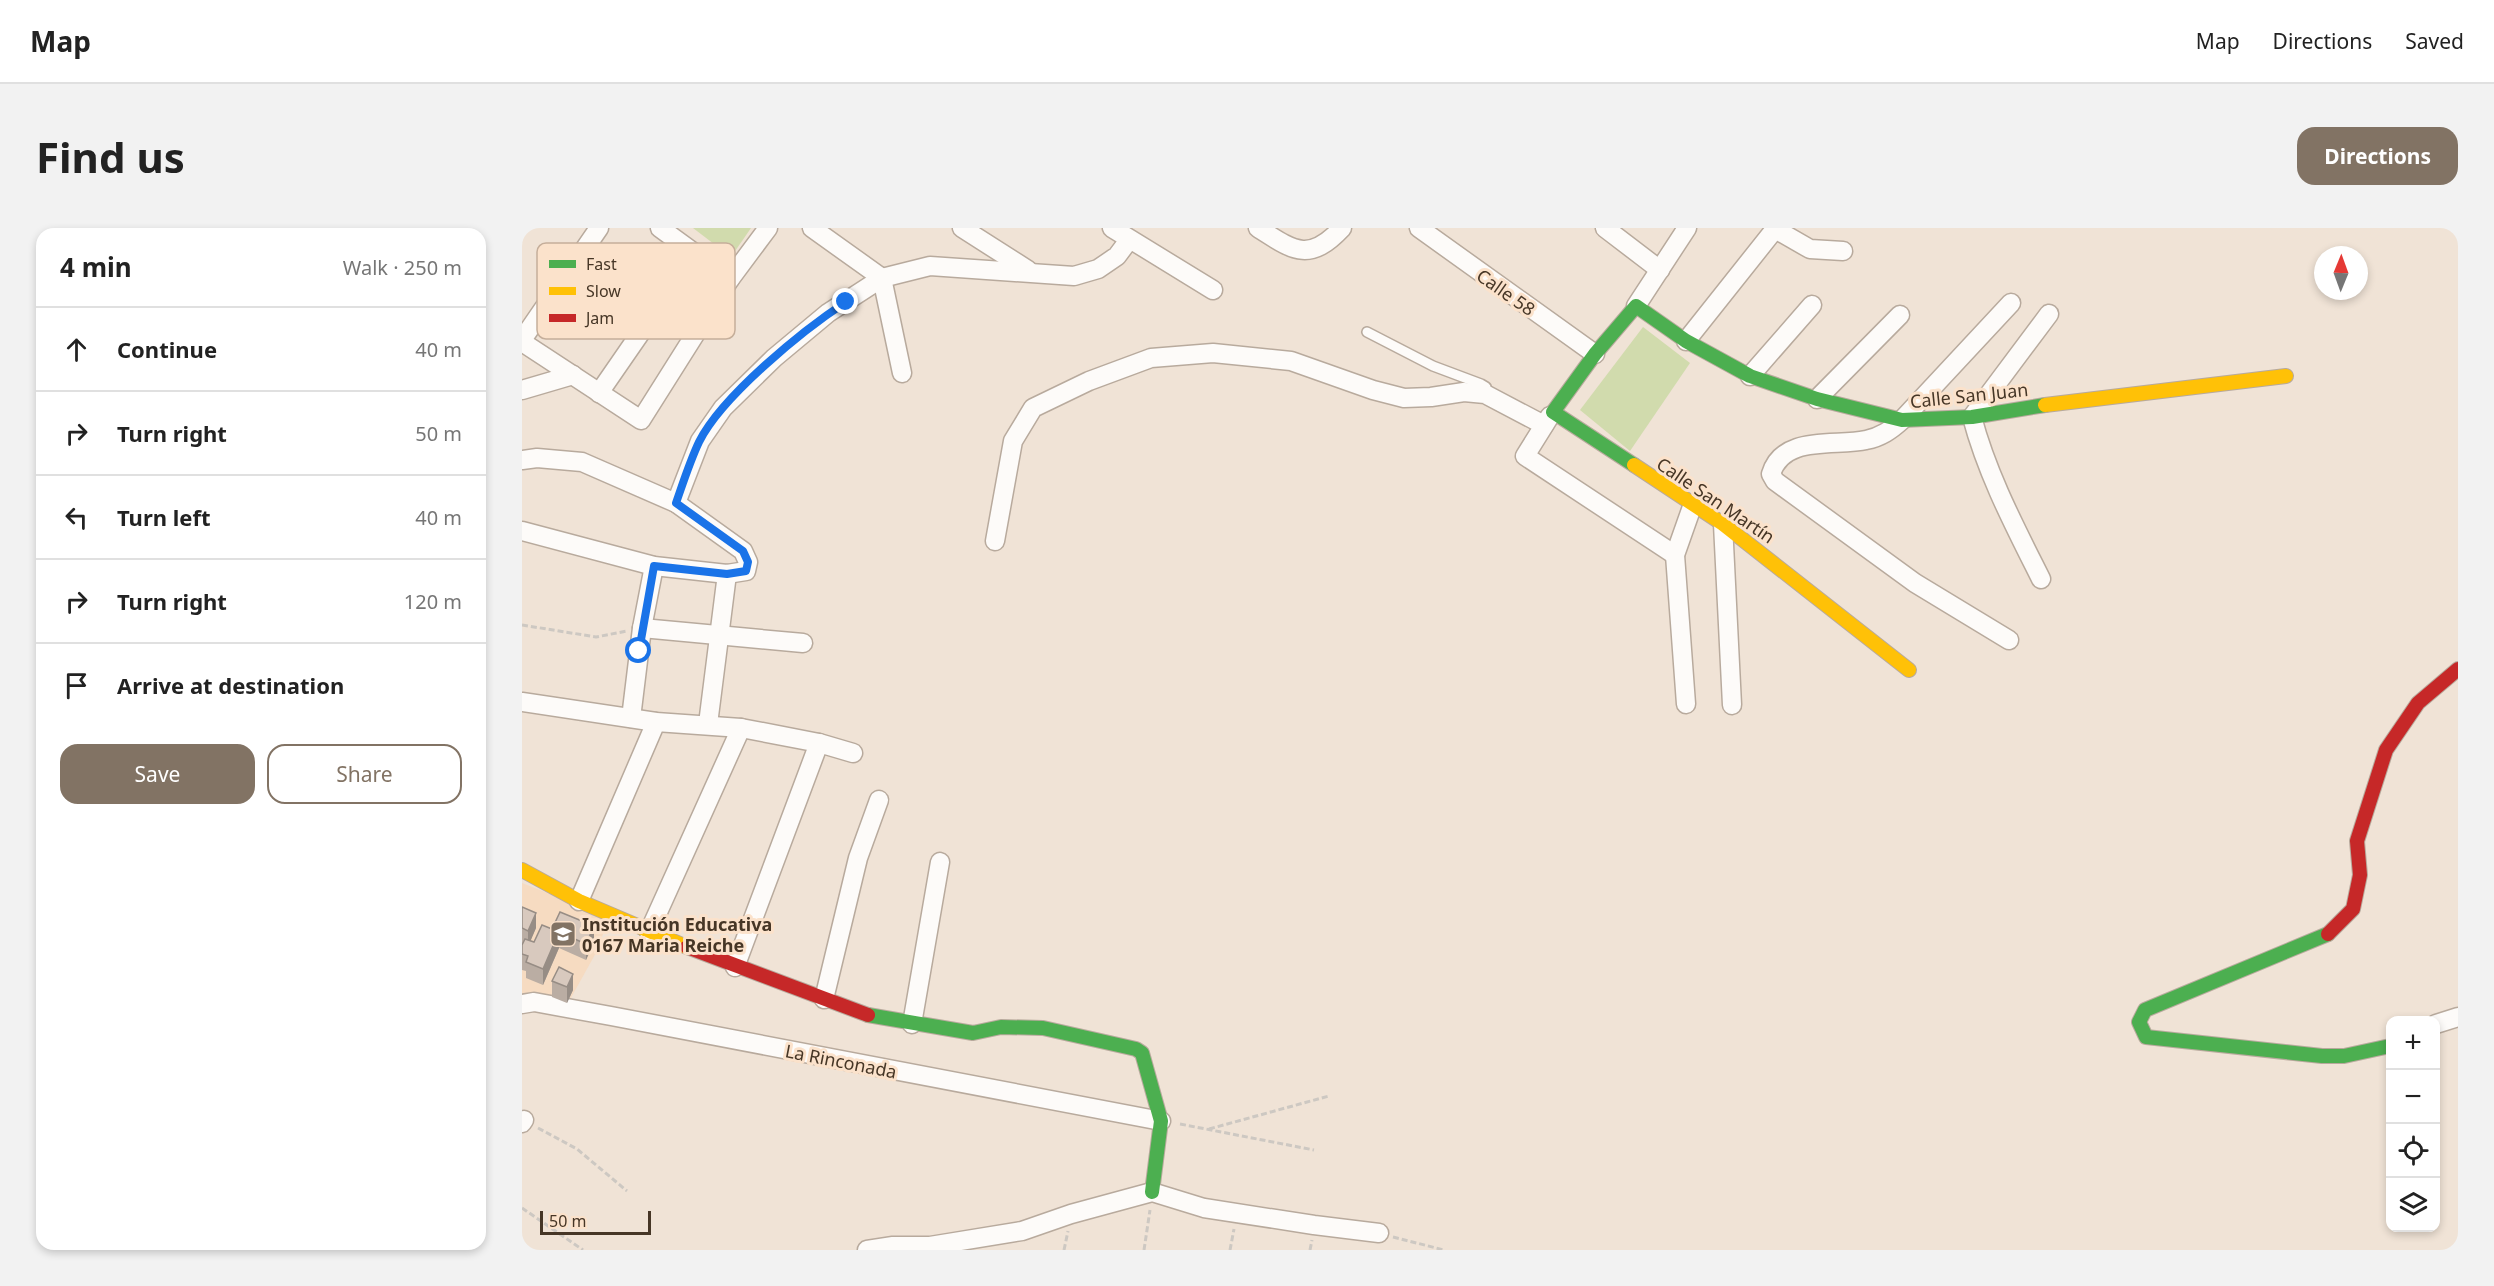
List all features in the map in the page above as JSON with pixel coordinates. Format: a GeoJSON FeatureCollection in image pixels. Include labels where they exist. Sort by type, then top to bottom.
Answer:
{"type":"FeatureCollection","features":[{"type":"Feature","properties":{"kind":"street"},"geometry":{"type":"LineString","coordinates":[[589,243],[599,228]]}},
{"type":"Feature","properties":{"kind":"street"},"geometry":{"type":"LineString","coordinates":[[735,272],[768,228]]}},
{"type":"Feature","properties":{"kind":"street"},"geometry":{"type":"LineString","coordinates":[[812,228],[882,278],[902,373]]}},
{"type":"Feature","properties":{"kind":"street"},"geometry":{"type":"LineString","coordinates":[[962,228],[1030,272]]}},
{"type":"Feature","properties":{"kind":"street"},"geometry":{"type":"LineString","coordinates":[[1112,228],[1212,290]]}},
{"type":"Feature","properties":{"kind":"street"},"geometry":{"type":"LineString","coordinates":[[1258,228],[1290,248],[1308,250],[1326,244],[1342,228]]}},
{"type":"Feature","properties":{"kind":"street","name":"Calle 58"},"geometry":{"type":"LineString","coordinates":[[1419,228],[1595,354]]}},
{"type":"Feature","properties":{"kind":"street"},"geometry":{"type":"LineString","coordinates":[[1605,228],[1660,270]]}},
{"type":"Feature","properties":{"kind":"street"},"geometry":{"type":"LineString","coordinates":[[1675,555],[1526,456],[1595,354],[1636,306],[1687,228]]}},
{"type":"Feature","properties":{"kind":"street"},"geometry":{"type":"LineString","coordinates":[[1686,340],[1774,229],[1810,249],[1842,251]]}},
{"type":"Feature","properties":{"kind":"street"},"geometry":{"type":"LineString","coordinates":[[671,231],[684,243]]}},
{"type":"Feature","properties":{"kind":"street"},"geometry":{"type":"LineString","coordinates":[[676,503],[700,441],[723,408],[774,358],[828,313],[882,278],[930,266],[1074,276],[1098,269],[1117,256],[1129,240]]}},
{"type":"Feature","properties":{"kind":"street"},"geometry":{"type":"LineString","coordinates":[[2009,640],[1915,583],[1775,481],[1771,474],[1773,467],[1783,457],[1800,446],[1868,440],[1886,434],[1902,420],[2011,303]]}},
{"type":"Feature","properties":{"kind":"street"},"geometry":{"type":"LineString","coordinates":[[1750,376],[1812,305]]}},
{"type":"Feature","properties":{"kind":"street","name":"Calle San Juan"},"geometry":{"type":"LineString","coordinates":[[1636,306],[1686,340],[1750,376],[1817,399],[1902,420],[1972,417],[2046,405],[2286,376]]}},
{"type":"Feature","properties":{"kind":"street"},"geometry":{"type":"LineString","coordinates":[[2042,579],[1980,446],[1972,417],[2049,314]]}},
{"type":"Feature","properties":{"kind":"street"},"geometry":{"type":"LineString","coordinates":[[1817,399],[1900,315]]}},
{"type":"Feature","properties":{"kind":"street"},"geometry":{"type":"LineString","coordinates":[[537,319],[522,341],[640,420],[692,339]]}},
{"type":"Feature","properties":{"kind":"street"},"geometry":{"type":"LineString","coordinates":[[599,393],[636,339]]}},
{"type":"Feature","properties":{"kind":"street"},"geometry":{"type":"LineString","coordinates":[[995,541],[1012,441],[1033,408],[1089,381],[1151,358],[1213,353],[1291,361],[1373,390],[1404,398],[1464,393],[1485,394],[1549,419]]}},
{"type":"Feature","properties":{"kind":"street"},"geometry":{"type":"LineString","coordinates":[[522,390],[573,375]]}},
{"type":"Feature","properties":{"kind":"street","name":"Calle San Martín"},"geometry":{"type":"LineString","coordinates":[[1549,419],[1723,524],[1909,670]]}},
{"type":"Feature","properties":{"kind":"street"},"geometry":{"type":"LineString","coordinates":[[522,460],[537,458],[582,462],[676,503],[743,551],[748,562],[746,571],[727,574],[654,566],[522,531]]}},
{"type":"Feature","properties":{"kind":"street"},"geometry":{"type":"LineString","coordinates":[[1686,704],[1675,555],[1693,504]]}},
{"type":"Feature","properties":{"kind":"street"},"geometry":{"type":"LineString","coordinates":[[1723,524],[1732,705]]}},
{"type":"Feature","properties":{"kind":"street"},"geometry":{"type":"LineString","coordinates":[[631,718],[642,628],[654,566]]}},
{"type":"Feature","properties":{"kind":"street"},"geometry":{"type":"LineString","coordinates":[[708,724],[727,574]]}},
{"type":"Feature","properties":{"kind":"street"},"geometry":{"type":"LineString","coordinates":[[642,628],[803,643]]}},
{"type":"Feature","properties":{"kind":"street"},"geometry":{"type":"LineString","coordinates":[[2386,1047],[2344,1056],[2250,1050],[2146,1037],[2139,1022],[2145,1010],[2331,933],[2354,909],[2360,876],[2357,841],[2386,750],[2418,703],[2458,669]]}},
{"type":"Feature","properties":{"kind":"street"},"geometry":{"type":"LineString","coordinates":[[522,702],[656,722],[741,728],[819,742],[853,753]]}},
{"type":"Feature","properties":{"kind":"street"},"geometry":{"type":"LineString","coordinates":[[579,901],[656,722]]}},
{"type":"Feature","properties":{"kind":"street"},"geometry":{"type":"LineString","coordinates":[[649,932],[741,728]]}},
{"type":"Feature","properties":{"kind":"street"},"geometry":{"type":"LineString","coordinates":[[735,966],[819,742]]}},
{"type":"Feature","properties":{"kind":"street"},"geometry":{"type":"LineString","coordinates":[[824,999],[858,858],[879,800]]}},
{"type":"Feature","properties":{"kind":"street"},"geometry":{"type":"LineString","coordinates":[[912,1024],[940,862]]}},
{"type":"Feature","properties":{"kind":"street"},"geometry":{"type":"LineString","coordinates":[[522,870],[579,901],[649,932],[867,1015],[973,1033],[1001,1027],[1043,1028],[1136,1049],[1143,1053],[1161,1121],[1152,1192]]}},
{"type":"Feature","properties":{"kind":"street","name":"La Rinconada"},"geometry":{"type":"LineString","coordinates":[[522,1004],[534,1002],[623,1018],[1161,1121]]}},
{"type":"Feature","properties":{"kind":"street"},"geometry":{"type":"LineString","coordinates":[[2440,1023],[2458,1017]]}},
{"type":"Feature","properties":{"kind":"street"},"geometry":{"type":"LineString","coordinates":[[867,1250],[893,1246],[930,1246],[1022,1231],[1071,1214],[1152,1192],[1204,1208],[1314,1226],[1379,1233]]}},
{"type":"Feature","properties":{"kind":"lane"},"geometry":{"type":"LineString","coordinates":[[1366,332],[1433,366],[1482,384],[1486,387],[1485,394]]}},
{"type":"Feature","properties":{"kind":"path"},"geometry":{"type":"LineString","coordinates":[[522,625],[596,637],[642,628]]}},
{"type":"Feature","properties":{"kind":"path"},"geometry":{"type":"LineString","coordinates":[[1208,1129],[1329,1096]]}},
{"type":"Feature","properties":{"kind":"path"},"geometry":{"type":"LineString","coordinates":[[523,1121],[577,1149],[627,1191]]}},
{"type":"Feature","properties":{"kind":"path"},"geometry":{"type":"LineString","coordinates":[[1161,1121],[1314,1150]]}},
{"type":"Feature","properties":{"kind":"path"},"geometry":{"type":"LineString","coordinates":[[1144,1250],[1152,1192]]}},
{"type":"Feature","properties":{"kind":"path"},"geometry":{"type":"LineString","coordinates":[[522,1208],[584,1250]]}},
{"type":"Feature","properties":{"kind":"path"},"geometry":{"type":"LineString","coordinates":[[1230,1250],[1238,1213]]}},
{"type":"Feature","properties":{"kind":"path"},"geometry":{"type":"LineString","coordinates":[[1379,1233],[1444,1250]]}},
{"type":"Feature","properties":{"kind":"shaded area","name":"Institución Educativa 0167 Maria Reiche"},"geometry":{"type":"Polygon","coordinates":[[[522,883],[609,917],[597,951],[567,1005],[522,997],[522,883]]]}},
{"type":"Feature","properties":{"kind":"green space"},"geometry":{"type":"Polygon","coordinates":[[[693,228],[751,228],[735,251],[735,243],[713,243],[693,228]]]}},
{"type":"Feature","properties":{"kind":"green space"},"geometry":{"type":"Polygon","coordinates":[[[1643,327],[1690,363],[1630,451],[1580,410],[1643,327]]]}},
{"type":"Feature","properties":{"kind":"building"},"geometry":{"type":"Polygon","coordinates":[[[522,907],[536,913],[528,931],[522,928],[522,907]]]}},
{"type":"Feature","properties":{"kind":"building"},"geometry":{"type":"Polygon","coordinates":[[[560,912],[594,926],[586,944],[559,932],[543,969],[526,962],[528,956],[522,954],[525,939],[534,942],[542,925],[552,929],[560,912]]]}},
{"type":"Feature","properties":{"kind":"building"},"geometry":{"type":"Polygon","coordinates":[[[559,967],[573,974],[567,987],[552,981],[559,967]]]}},
{"type":"Feature","properties":{"kind":"traffic: fast"},"geometry":{"type":"LineString","coordinates":[[1634,465],[1553,412],[1595,354],[1636,306],[1686,341],[1750,376],[1817,399],[1902,420],[1972,417],[2045,405]]}},
{"type":"Feature","properties":{"kind":"traffic: fast"},"geometry":{"type":"LineString","coordinates":[[2328,934],[2145,1010],[2139,1022],[2146,1037],[2322,1056],[2344,1056],[2386,1047]]}},
{"type":"Feature","properties":{"kind":"traffic: fast"},"geometry":{"type":"LineString","coordinates":[[868,1015],[973,1033],[1001,1027],[1043,1028],[1136,1049],[1142,1053],[1161,1121],[1152,1192]]}},
{"type":"Feature","properties":{"kind":"traffic: slow"},"geometry":{"type":"LineString","coordinates":[[2045,405],[2286,376]]}},
{"type":"Feature","properties":{"kind":"traffic: slow"},"geometry":{"type":"LineString","coordinates":[[1634,465],[1723,524],[1909,670]]}},
{"type":"Feature","properties":{"kind":"traffic: slow"},"geometry":{"type":"LineString","coordinates":[[522,870],[579,901],[687,947]]}},
{"type":"Feature","properties":{"kind":"traffic: jam"},"geometry":{"type":"LineString","coordinates":[[2328,934],[2353,909],[2360,875],[2357,841],[2386,750],[2418,703],[2458,669]]}},
{"type":"Feature","properties":{"kind":"traffic: jam"},"geometry":{"type":"LineString","coordinates":[[687,947],[868,1015]]}},
{"type":"Feature","properties":{"kind":"place","name":"Institución Educativa 0167 Maria Reiche"},"geometry":{"type":"Point","coordinates":[563,934]}},
{"type":"Feature","properties":{"kind":"route"},"geometry":{"type":"LineString","coordinates":[[639,651],[654,566],[727,574],[746,571],[748,562],[743,551],[676,503],[700,441],[723,408],[774,358],[828,313],[846,302]]}}]}
